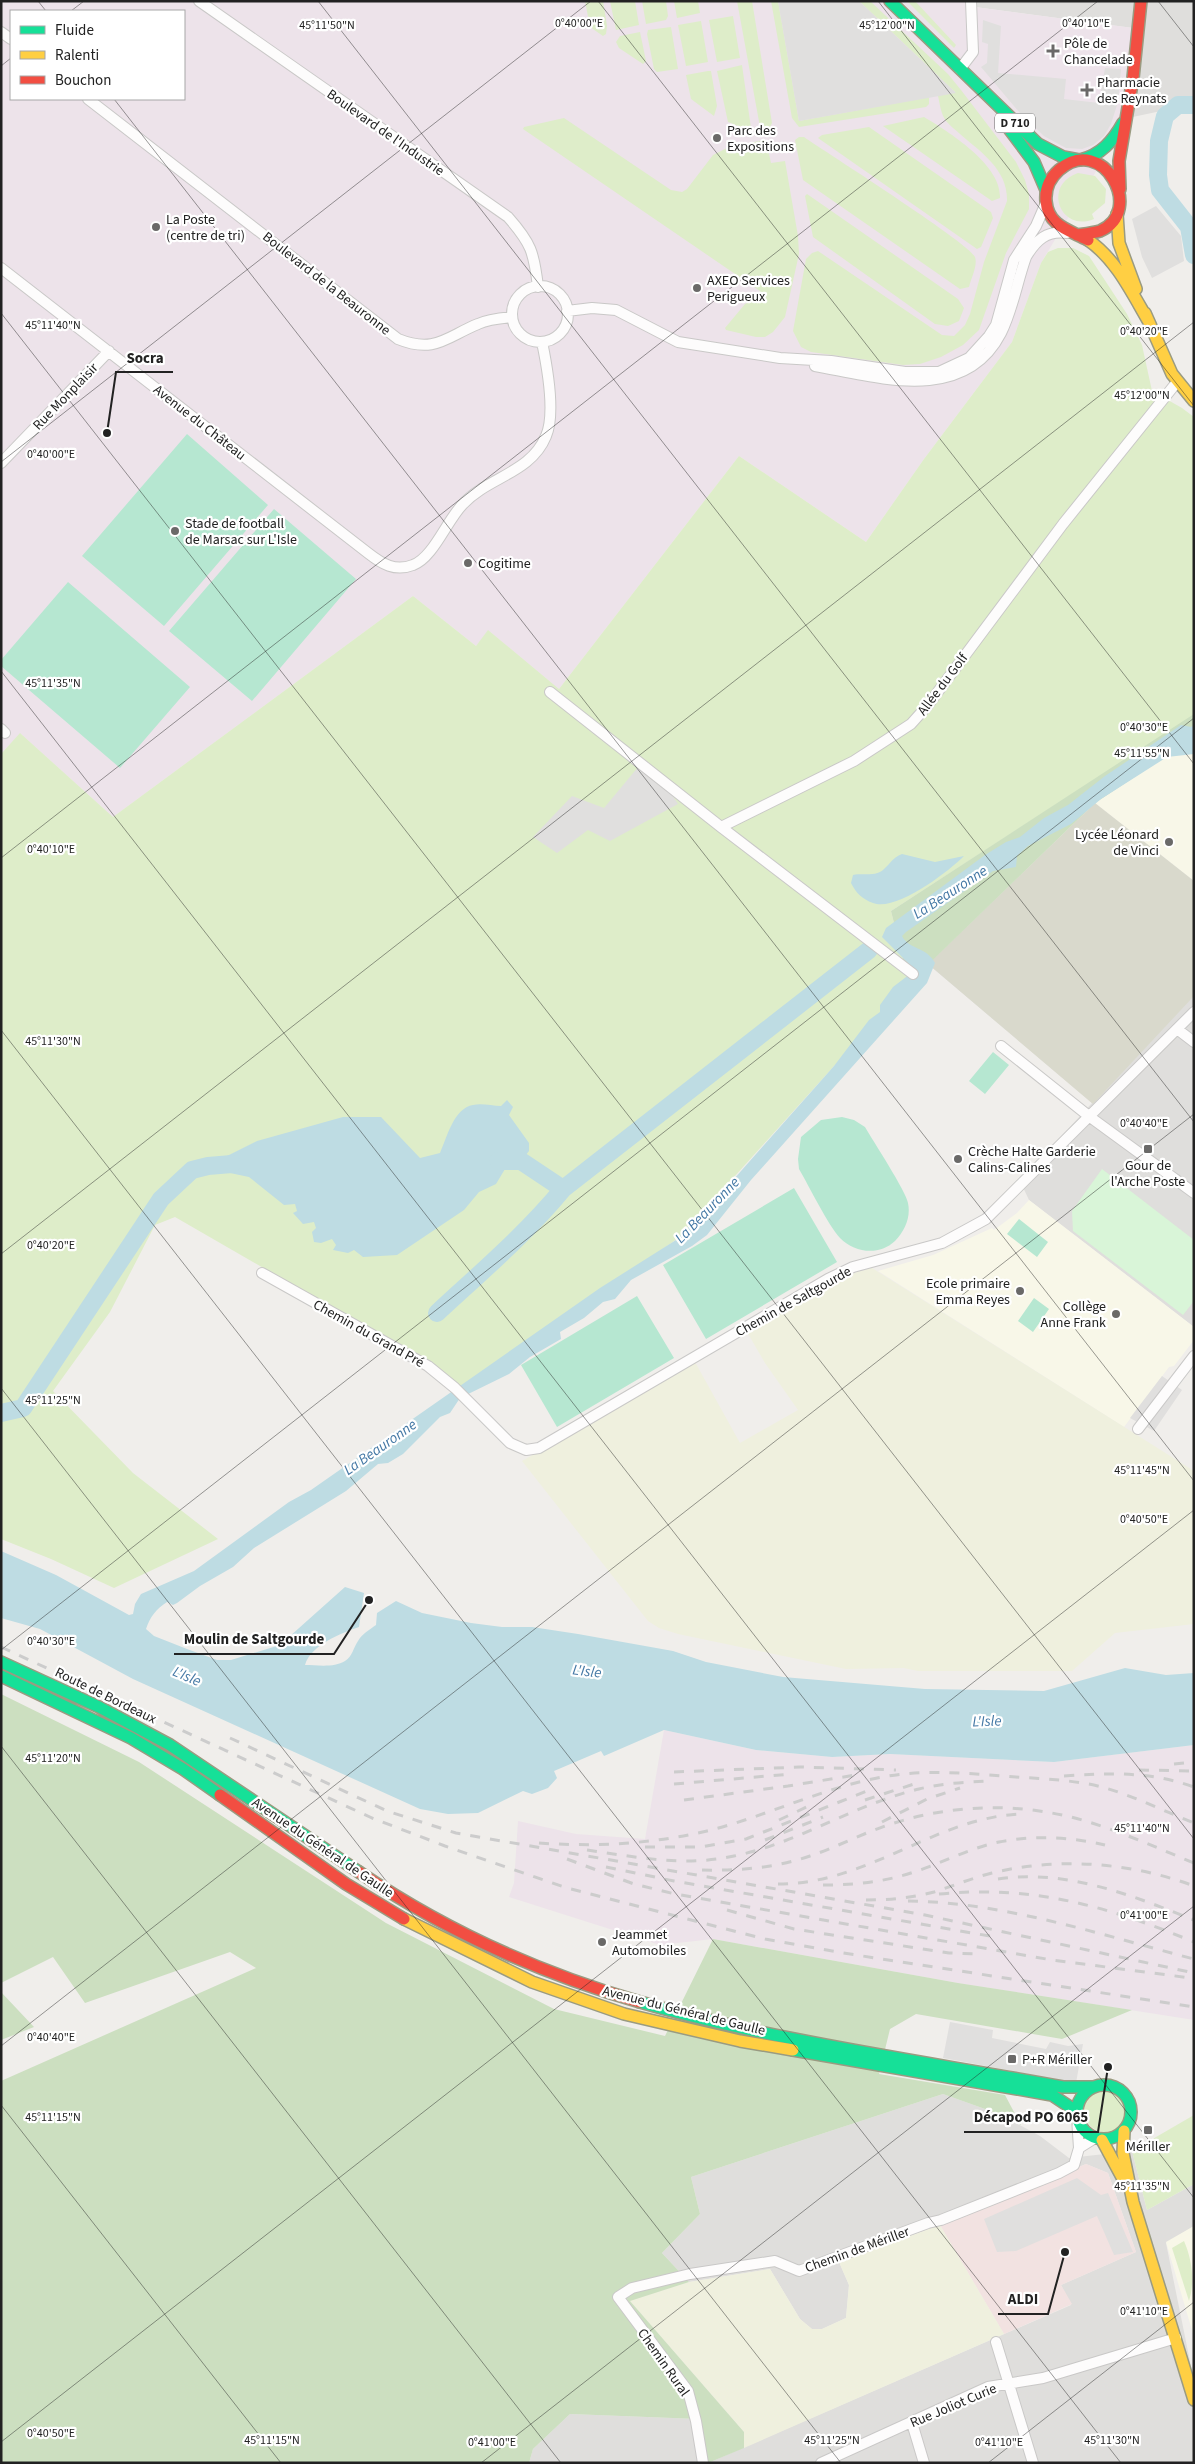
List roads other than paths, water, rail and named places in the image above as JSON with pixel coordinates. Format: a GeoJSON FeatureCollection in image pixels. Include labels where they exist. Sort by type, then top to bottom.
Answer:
{"type":"FeatureCollection","features":[{"type":"Feature","properties":{"kind":"main road","name":"D 710"},"geometry":{"type":"LineString","coordinates":[[890,1],[1038,144],[1063,157],[1080,160]]}},
{"type":"Feature","properties":{"kind":"main road"},"geometry":{"type":"LineString","coordinates":[[1074,234],[1089,235],[1101,231],[1110,224],[1120,206],[1119,161],[1133,78],[1141,1]]}},
{"type":"Feature","properties":{"kind":"main road","name":"D 710"},"geometry":{"type":"LineString","coordinates":[[960,68],[1029,154],[1040,171],[1046,190]]}},
{"type":"Feature","properties":{"kind":"main road"},"geometry":{"type":"LineString","coordinates":[[1127,114],[1109,144],[1095,156],[1068,163],[1058,170],[1046,190],[1046,202],[1054,222],[1092,242],[1102,252],[1131,292],[1149,322]]}},
{"type":"Feature","properties":{"kind":"main road"},"geometry":{"type":"LineString","coordinates":[[1080,160],[1101,164],[1113,175],[1120,189]]}},
{"type":"Feature","properties":{"kind":"main road"},"geometry":{"type":"LineString","coordinates":[[1117,214],[1116,229],[1118,241],[1149,322],[1177,382],[1194,401]]}},
{"type":"Feature","properties":{"kind":"main road","name":"Route de Bordeaux"},"geometry":{"type":"LineString","coordinates":[[1,1662],[141,1727],[195,1760]]}},
{"type":"Feature","properties":{"kind":"main road","name":"Route de Bordeaux"},"geometry":{"type":"LineString","coordinates":[[1,1676],[131,1738],[184,1769]]}},
{"type":"Feature","properties":{"kind":"main road","name":"Avenue du Général de Gaulle"},"geometry":{"type":"LineString","coordinates":[[195,1760],[348,1867],[408,1906],[481,1944],[577,1982],[659,2008],[785,2036],[1063,2087],[1112,2086],[1118,2089],[1128,2099],[1131,2113],[1124,2131],[1123,2153],[1134,2202],[1194,2400]]}},
{"type":"Feature","properties":{"kind":"main road","name":"Avenue du Général de Gaulle"},"geometry":{"type":"LineString","coordinates":[[184,1769],[346,1884],[432,1934],[532,1982],[624,2014],[740,2041],[1052,2095],[1065,2102],[1087,2134],[1098,2139],[1113,2157],[1134,2202]]}},
{"type":"Feature","properties":{"kind":"main road"},"geometry":{"type":"LineString","coordinates":[[1077,2118],[1080,2099],[1094,2087]]}},
{"type":"Feature","properties":{"kind":"main road"},"geometry":{"type":"LineString","coordinates":[[1098,2139],[1112,2139],[1124,2131]]}},
{"type":"Feature","properties":{"kind":"street","name":"Boulevard de l'Industrie"},"geometry":{"type":"LineString","coordinates":[[199,1],[508,217],[527,238],[535,258],[538,287]]}},
{"type":"Feature","properties":{"kind":"street"},"geometry":{"type":"LineString","coordinates":[[960,68],[973,52],[971,1]]}},
{"type":"Feature","properties":{"kind":"street","name":"Boulevard de la Beauronne"},"geometry":{"type":"LineString","coordinates":[[89,100],[398,339],[415,346],[431,345],[446,341],[478,323],[512,317]]}},
{"type":"Feature","properties":{"kind":"street"},"geometry":{"type":"LineString","coordinates":[[780,358],[831,361],[923,374],[938,372],[961,363],[978,350],[996,325],[1014,260],[1036,226],[1046,202]]}},
{"type":"Feature","properties":{"kind":"street"},"geometry":{"type":"LineString","coordinates":[[568,311],[592,308],[616,310],[678,342],[914,382],[945,378],[976,363],[987,353],[1000,333],[1026,257],[1033,246],[1042,237],[1054,232],[1074,234]]}},
{"type":"Feature","properties":{"kind":"street","name":"Avenue du Château"},"geometry":{"type":"LineString","coordinates":[[1,268],[368,553],[392,567],[402,568],[418,563],[424,558],[463,504],[473,495],[513,472],[540,450],[547,434],[550,418],[542,342]]}},
{"type":"Feature","properties":{"kind":"street"},"geometry":{"type":"LineString","coordinates":[[538,287],[554,291],[561,296],[568,311],[567,320],[558,335],[542,342],[526,338],[519,333],[512,317],[513,308],[522,293],[538,287]]}},
{"type":"Feature","properties":{"kind":"street","name":"Rue Monplaisir"},"geometry":{"type":"LineString","coordinates":[[1,463],[109,352]]}},
{"type":"Feature","properties":{"kind":"street","name":"Allée du Golf"},"geometry":{"type":"LineString","coordinates":[[721,827],[854,761],[911,724],[928,705],[1062,524],[1177,382]]}},
{"type":"Feature","properties":{"kind":"street"},"geometry":{"type":"LineString","coordinates":[[550,692],[721,827],[913,974]]}},
{"type":"Feature","properties":{"kind":"street","name":"Chemin de Saltgourde"},"geometry":{"type":"LineString","coordinates":[[455,1388],[510,1444],[526,1450],[539,1448],[828,1279],[853,1267],[942,1243],[986,1219],[1194,1012]]}},
{"type":"Feature","properties":{"kind":"street"},"geometry":{"type":"LineString","coordinates":[[1177,1029],[1194,1042]]}},
{"type":"Feature","properties":{"kind":"street"},"geometry":{"type":"LineString","coordinates":[[1001,1046],[1090,1117],[1194,1193]]}},
{"type":"Feature","properties":{"kind":"street","name":"Chemin du Grand Pré"},"geometry":{"type":"LineString","coordinates":[[262,1273],[428,1366],[455,1388]]}},
{"type":"Feature","properties":{"kind":"street"},"geometry":{"type":"LineString","coordinates":[[1138,1429],[1194,1356]]}},
{"type":"Feature","properties":{"kind":"street"},"geometry":{"type":"LineString","coordinates":[[1077,2118],[1079,2148],[1098,2139]]}},
{"type":"Feature","properties":{"kind":"street","name":"Chemin de Mériller"},"geometry":{"type":"LineString","coordinates":[[618,2297],[632,2288],[690,2274],[775,2261],[799,2270],[941,2220],[1064,2170],[1074,2165],[1079,2148]]}},
{"type":"Feature","properties":{"kind":"street","name":"Chemin Rural"},"geometry":{"type":"LineString","coordinates":[[618,2297],[688,2392],[696,2421],[702,2463]]}},
{"type":"Feature","properties":{"kind":"street","name":"Rue Joliot Curie"},"geometry":{"type":"LineString","coordinates":[[821,2463],[988,2387],[1043,2378],[1176,2338]]}},
{"type":"Feature","properties":{"kind":"street"},"geometry":{"type":"LineString","coordinates":[[996,2342],[1033,2463]]}},
{"type":"Feature","properties":{"kind":"street"},"geometry":{"type":"LineString","coordinates":[[912,2423],[924,2463]]}},
{"type":"Feature","properties":{"kind":"water","name":"L'Isle"},"geometry":{"type":"Polygon","coordinates":[[[1181,725],[1191,727],[1194,725],[1194,754],[1167,757],[1101,799],[1071,824],[1028,846],[1017,856],[1016,867],[993,871],[902,936],[909,944],[927,954],[935,963],[927,983],[751,1180],[707,1235],[692,1246],[631,1280],[615,1299],[603,1302],[584,1318],[560,1332],[561,1339],[530,1357],[509,1374],[460,1398],[450,1413],[440,1417],[403,1454],[388,1463],[378,1464],[346,1491],[254,1548],[233,1567],[200,1586],[177,1603],[173,1605],[167,1602],[157,1610],[146,1629],[154,1636],[217,1660],[231,1660],[280,1645],[345,1587],[364,1593],[359,1627],[336,1636],[320,1646],[313,1651],[305,1665],[331,1665],[345,1661],[350,1657],[362,1636],[376,1625],[377,1613],[396,1601],[422,1613],[471,1623],[502,1627],[532,1627],[578,1634],[673,1651],[706,1662],[783,1677],[925,1689],[1044,1691],[1125,1668],[1166,1675],[1194,1673],[1194,1745],[1054,1762],[890,1754],[832,1757],[756,1750],[664,1730],[604,1756],[601,1751],[554,1771],[557,1778],[548,1788],[532,1794],[523,1791],[478,1813],[448,1814],[420,1809],[133,1679],[40,1629],[1,1618],[1,1551],[56,1575],[129,1615],[133,1614],[135,1604],[141,1594],[194,1571],[289,1502],[311,1490],[600,1288],[676,1240],[734,1179],[834,1066],[869,1020],[880,1012],[880,1005],[893,987],[910,974],[908,963],[882,937],[886,928],[985,855],[1006,842],[1020,837],[1044,818],[1068,805],[1105,776],[1181,725]]]}},
{"type":"Feature","properties":{"kind":"water"},"geometry":{"type":"Polygon","coordinates":[[[902,854],[935,862],[964,856],[921,889],[895,902],[873,903],[857,893],[851,883],[853,875],[877,873],[902,854]]]}},
{"type":"Feature","properties":{"kind":"water"},"geometry":{"type":"Polygon","coordinates":[[[507,1100],[513,1107],[509,1115],[529,1143],[529,1151],[521,1161],[505,1169],[496,1184],[479,1192],[464,1210],[397,1255],[363,1257],[354,1250],[348,1253],[333,1250],[336,1245],[332,1239],[321,1243],[314,1242],[312,1232],[316,1228],[314,1222],[303,1224],[293,1213],[297,1211],[295,1204],[284,1205],[249,1177],[211,1169],[207,1166],[257,1141],[343,1117],[381,1117],[420,1158],[440,1153],[452,1124],[466,1107],[480,1104],[501,1106],[507,1100]]]}},
{"type":"Feature","properties":{"kind":"waterway","name":"La Beauronne"},"geometry":{"type":"LineString","coordinates":[[1194,105],[1178,105],[1165,116],[1159,141],[1158,175],[1160,190],[1189,227],[1194,255]]}},
{"type":"Feature","properties":{"kind":"waterway","name":"La Beauronne"},"geometry":{"type":"LineString","coordinates":[[498,1161],[521,1161],[563,1189],[869,950]]}},
{"type":"Feature","properties":{"kind":"waterway","name":"La Beauronne"},"geometry":{"type":"LineString","coordinates":[[1,1413],[23,1408],[161,1199],[192,1170],[208,1166],[232,1164]]}},
{"type":"Feature","properties":{"kind":"waterway","name":"La Beauronne"},"geometry":{"type":"LineString","coordinates":[[437,1313],[518,1238],[563,1189]]}},
{"type":"Feature","properties":{"kind":"railway"},"geometry":{"type":"LineString","coordinates":[[1,1647],[372,1818],[445,1846],[567,1888],[765,1939],[843,1953],[1194,2007]]}},
{"type":"Feature","properties":{"kind":"railway"},"geometry":{"type":"LineString","coordinates":[[230,1738],[387,1811],[456,1833],[925,1915],[1194,1973]]}},
{"type":"Feature","properties":{"kind":"railway"},"geometry":{"type":"LineString","coordinates":[[1174,1764],[1194,1762]]}},
{"type":"Feature","properties":{"kind":"railway"},"geometry":{"type":"LineString","coordinates":[[674,1772],[800,1767],[896,1770]]}},
{"type":"Feature","properties":{"kind":"railway"},"geometry":{"type":"LineString","coordinates":[[1139,1770],[1194,1771]]}},
{"type":"Feature","properties":{"kind":"railway"},"geometry":{"type":"LineString","coordinates":[[539,1843],[581,1845],[665,1839],[730,1825],[820,1794],[865,1781],[888,1776],[920,1773],[952,1773],[1060,1780],[1092,1785],[1126,1795],[1194,1823]]}},
{"type":"Feature","properties":{"kind":"railway"},"geometry":{"type":"LineString","coordinates":[[674,1784],[791,1774]]}},
{"type":"Feature","properties":{"kind":"railway"},"geometry":{"type":"LineString","coordinates":[[684,1800],[862,1774]]}},
{"type":"Feature","properties":{"kind":"railway"},"geometry":{"type":"LineString","coordinates":[[1064,1776],[1130,1774],[1161,1778],[1194,1787]]}},
{"type":"Feature","properties":{"kind":"railway"},"geometry":{"type":"LineString","coordinates":[[587,1850],[679,1861],[697,1861],[734,1856],[781,1842],[895,1796],[937,1785],[991,1781]]}},
{"type":"Feature","properties":{"kind":"railway"},"geometry":{"type":"LineString","coordinates":[[865,1800],[917,1783]]}},
{"type":"Feature","properties":{"kind":"railway"},"geometry":{"type":"LineString","coordinates":[[882,1822],[927,1799],[960,1788]]}},
{"type":"Feature","properties":{"kind":"railway"},"geometry":{"type":"LineString","coordinates":[[645,1847],[701,1847],[746,1839],[872,1789]]}},
{"type":"Feature","properties":{"kind":"railway"},"geometry":{"type":"LineString","coordinates":[[779,1820],[813,1804]]}},
{"type":"Feature","properties":{"kind":"railway"},"geometry":{"type":"LineString","coordinates":[[702,1870],[729,1870],[770,1866],[810,1856],[891,1824],[916,1817],[941,1812],[991,1808],[1042,1811],[1067,1816],[1118,1832],[1194,1863]]}},
{"type":"Feature","properties":{"kind":"railway"},"geometry":{"type":"LineString","coordinates":[[778,1884],[811,1881],[842,1874],[959,1827],[989,1818],[1020,1814]]}},
{"type":"Feature","properties":{"kind":"railway"},"geometry":{"type":"LineString","coordinates":[[765,1840],[823,1817]]}},
{"type":"Feature","properties":{"kind":"railway"},"geometry":{"type":"LineString","coordinates":[[823,1885],[859,1883],[894,1878],[978,1848],[999,1842],[1026,1838],[1079,1840],[1105,1845]]}},
{"type":"Feature","properties":{"kind":"railway"},"geometry":{"type":"LineString","coordinates":[[567,1859],[634,1884],[675,1894],[1052,1960],[1191,1978]]}},
{"type":"Feature","properties":{"kind":"railway"},"geometry":{"type":"LineString","coordinates":[[866,1900],[917,1896],[992,1873],[1042,1865],[1094,1864],[1119,1867],[1170,1878],[1194,1886]]}},
{"type":"Feature","properties":{"kind":"railway"},"geometry":{"type":"LineString","coordinates":[[606,1867],[674,1881],[995,1937]]}},
{"type":"Feature","properties":{"kind":"railway"},"geometry":{"type":"LineString","coordinates":[[998,1879],[1049,1878],[1098,1886],[1194,1920]]}},
{"type":"Feature","properties":{"kind":"railway"},"geometry":{"type":"LineString","coordinates":[[939,1894],[1007,1893],[1070,1901],[1131,1918],[1194,1942]]}},
{"type":"Feature","properties":{"kind":"railway"},"geometry":{"type":"LineString","coordinates":[[908,1901],[944,1903],[1016,1913],[1088,1930],[1194,1959]]}},
{"type":"Feature","properties":{"kind":"railway"},"geometry":{"type":"LineString","coordinates":[[727,1910],[794,1929],[949,1953],[981,1954]]}},
{"type":"Feature","properties":{"kind":"place","name":"Pôle de Chancelade"},"geometry":{"type":"Point","coordinates":[1053,51]}},
{"type":"Feature","properties":{"kind":"place","name":"Pharmacie des Reynats"},"geometry":{"type":"Point","coordinates":[1087,90]}},
{"type":"Feature","properties":{"kind":"place","name":"Parc des Expositions"},"geometry":{"type":"Point","coordinates":[717,138]}},
{"type":"Feature","properties":{"kind":"place","name":"La Poste (centre de tri)"},"geometry":{"type":"Point","coordinates":[156,227]}},
{"type":"Feature","properties":{"kind":"place","name":"AXEO Services Perigueux"},"geometry":{"type":"Point","coordinates":[697,288]}},
{"type":"Feature","properties":{"kind":"place","name":"Socra"},"geometry":{"type":"Point","coordinates":[107,433]}},
{"type":"Feature","properties":{"kind":"place","name":"Stade de football de Marsac sur L'Isle"},"geometry":{"type":"Point","coordinates":[175,531]}},
{"type":"Feature","properties":{"kind":"place","name":"Cogitime"},"geometry":{"type":"Point","coordinates":[468,563]}},
{"type":"Feature","properties":{"kind":"place","name":"Lycée Léonard de Vinci"},"geometry":{"type":"Point","coordinates":[1169,842]}},
{"type":"Feature","properties":{"kind":"place","name":"Gour de l'Arche Poste"},"geometry":{"type":"Point","coordinates":[1148,1149]}},
{"type":"Feature","properties":{"kind":"place","name":"Crèche Halte Garderie Calins-Calines"},"geometry":{"type":"Point","coordinates":[958,1159]}},
{"type":"Feature","properties":{"kind":"place","name":"Ecole primaire Emma Reyes"},"geometry":{"type":"Point","coordinates":[1020,1291]}},
{"type":"Feature","properties":{"kind":"place","name":"Collège Anne Frank"},"geometry":{"type":"Point","coordinates":[1116,1314]}},
{"type":"Feature","properties":{"kind":"place","name":"Moulin de Saltgourde"},"geometry":{"type":"Point","coordinates":[369,1600]}},
{"type":"Feature","properties":{"kind":"place","name":"Jeammet Automobiles"},"geometry":{"type":"Point","coordinates":[602,1942]}},
{"type":"Feature","properties":{"kind":"place","name":"P+R Mériller"},"geometry":{"type":"Point","coordinates":[1012,2059]}},
{"type":"Feature","properties":{"kind":"place","name":"Décapod PO 6065"},"geometry":{"type":"Point","coordinates":[1108,2067]}},
{"type":"Feature","properties":{"kind":"place","name":"Mériller"},"geometry":{"type":"Point","coordinates":[1148,2130]}},
{"type":"Feature","properties":{"kind":"place","name":"ALDI"},"geometry":{"type":"Point","coordinates":[1065,2252]}}]}
